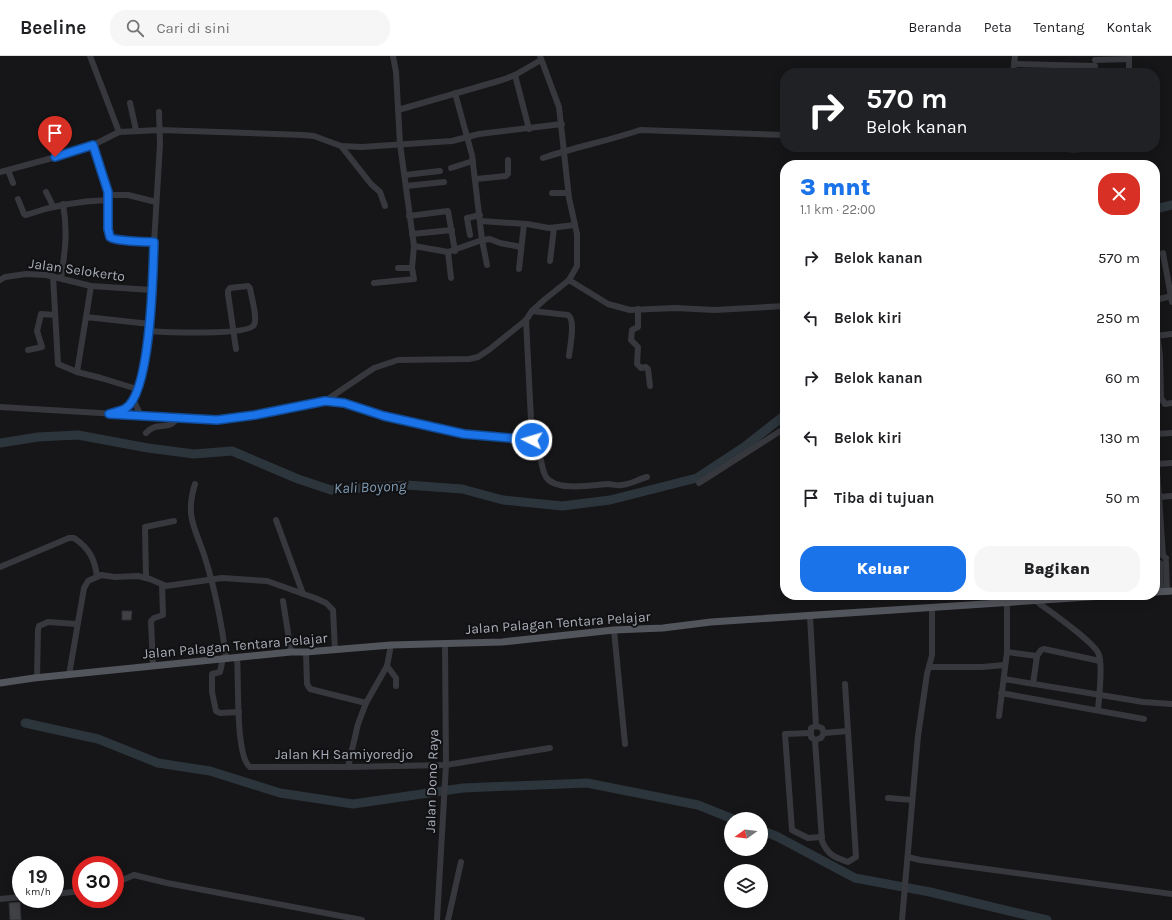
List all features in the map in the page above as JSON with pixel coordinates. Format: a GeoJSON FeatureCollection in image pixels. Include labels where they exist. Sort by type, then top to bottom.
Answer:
{"type":"FeatureCollection","features":[{"type":"Feature","properties":{"kind":"main road","name":"Jalan Palagan Tentara Pelajar"},"geometry":{"type":"LineString","coordinates":[[0,683],[291,652],[391,645],[502,642],[614,630],[663,628],[711,622],[932,608],[1016,600]]}},
{"type":"Feature","properties":{"kind":"street"},"geometry":{"type":"LineString","coordinates":[[90,56],[119,132]]}},
{"type":"Feature","properties":{"kind":"street"},"geometry":{"type":"LineString","coordinates":[[374,283],[414,279],[412,268],[414,246],[400,144],[396,72],[393,56]]}},
{"type":"Feature","properties":{"kind":"street"},"geometry":{"type":"LineString","coordinates":[[1014,68],[1015,56]]}},
{"type":"Feature","properties":{"kind":"street"},"geometry":{"type":"LineString","coordinates":[[325,401],[374,368],[398,360],[469,359],[478,356],[490,349],[526,320],[532,311],[569,280],[577,266],[577,234],[568,193],[562,124],[559,107],[540,58],[515,75],[398,110]]}},
{"type":"Feature","properties":{"kind":"street"},"geometry":{"type":"LineString","coordinates":[[1014,64],[1096,64],[1129,58]]}},
{"type":"Feature","properties":{"kind":"street"},"geometry":{"type":"LineString","coordinates":[[515,75],[529,129]]}},
{"type":"Feature","properties":{"kind":"street"},"geometry":{"type":"LineString","coordinates":[[455,93],[468,137],[473,161],[482,240],[487,265]]}},
{"type":"Feature","properties":{"kind":"street"},"geometry":{"type":"LineString","coordinates":[[130,103],[136,130]]}},
{"type":"Feature","properties":{"kind":"street"},"geometry":{"type":"LineString","coordinates":[[109,414],[127,408],[133,399],[137,390],[148,343],[160,130],[159,112]]}},
{"type":"Feature","properties":{"kind":"street"},"geometry":{"type":"LineString","coordinates":[[0,172],[67,154],[93,145],[119,132],[136,130],[308,136],[323,139],[342,146],[362,147],[452,141],[479,134],[562,124]]}},
{"type":"Feature","properties":{"kind":"street"},"geometry":{"type":"LineString","coordinates":[[543,158],[564,151],[619,138],[640,130],[780,135]]}},
{"type":"Feature","properties":{"kind":"street"},"geometry":{"type":"LineString","coordinates":[[93,145],[106,182],[108,197],[108,229],[112,239],[154,242]]}},
{"type":"Feature","properties":{"kind":"street"},"geometry":{"type":"LineString","coordinates":[[342,146],[371,184],[380,192],[385,206]]}},
{"type":"Feature","properties":{"kind":"street"},"geometry":{"type":"LineString","coordinates":[[476,179],[506,176],[508,174],[508,160]]}},
{"type":"Feature","properties":{"kind":"street"},"geometry":{"type":"LineString","coordinates":[[451,168],[473,161]]}},
{"type":"Feature","properties":{"kind":"street"},"geometry":{"type":"LineString","coordinates":[[8,170],[13,183]]}},
{"type":"Feature","properties":{"kind":"street"},"geometry":{"type":"LineString","coordinates":[[405,175],[440,171]]}},
{"type":"Feature","properties":{"kind":"street"},"geometry":{"type":"LineString","coordinates":[[406,186],[444,182]]}},
{"type":"Feature","properties":{"kind":"street"},"geometry":{"type":"LineString","coordinates":[[46,192],[53,206]]}},
{"type":"Feature","properties":{"kind":"street"},"geometry":{"type":"LineString","coordinates":[[552,193],[568,193]]}},
{"type":"Feature","properties":{"kind":"street"},"geometry":{"type":"LineString","coordinates":[[18,200],[22,212],[26,215],[74,201],[128,195],[156,202]]}},
{"type":"Feature","properties":{"kind":"street"},"geometry":{"type":"LineString","coordinates":[[61,278],[67,238],[66,218],[63,204]]}},
{"type":"Feature","properties":{"kind":"street"},"geometry":{"type":"LineString","coordinates":[[409,216],[447,210],[449,213],[452,230],[451,278]]}},
{"type":"Feature","properties":{"kind":"street"},"geometry":{"type":"LineString","coordinates":[[470,235],[468,218],[480,218],[550,228],[575,225]]}},
{"type":"Feature","properties":{"kind":"street"},"geometry":{"type":"LineString","coordinates":[[519,269],[524,224]]}},
{"type":"Feature","properties":{"kind":"street"},"geometry":{"type":"LineString","coordinates":[[550,261],[554,228]]}},
{"type":"Feature","properties":{"kind":"street"},"geometry":{"type":"LineString","coordinates":[[412,234],[452,230]]}},
{"type":"Feature","properties":{"kind":"street"},"geometry":{"type":"LineString","coordinates":[[414,246],[452,252],[482,240],[490,239],[500,243],[521,247]]}},
{"type":"Feature","properties":{"kind":"street"},"geometry":{"type":"LineString","coordinates":[[1160,299],[1172,298],[1163,253]]}},
{"type":"Feature","properties":{"kind":"street"},"geometry":{"type":"LineString","coordinates":[[398,268],[412,268]]}},
{"type":"Feature","properties":{"kind":"street","name":"Jalan Selokerto"},"geometry":{"type":"LineString","coordinates":[[0,280],[5,277],[26,274],[53,276],[91,286],[152,290]]}},
{"type":"Feature","properties":{"kind":"street"},"geometry":{"type":"LineString","coordinates":[[53,276],[58,364],[77,372],[137,390]]}},
{"type":"Feature","properties":{"kind":"street"},"geometry":{"type":"LineString","coordinates":[[569,280],[608,304],[630,310],[675,308],[715,310],[780,306]]}},
{"type":"Feature","properties":{"kind":"street"},"geometry":{"type":"LineString","coordinates":[[77,372],[91,286]]}},
{"type":"Feature","properties":{"kind":"street"},"geometry":{"type":"LineString","coordinates":[[149,331],[188,333],[233,331],[252,327],[255,318],[250,288],[248,286],[228,288],[228,294],[233,331],[236,349]]}},
{"type":"Feature","properties":{"kind":"street"},"geometry":{"type":"LineString","coordinates":[[638,309],[638,327],[632,330],[631,340],[638,345],[637,364],[641,368],[646,367],[648,369],[650,386]]}},
{"type":"Feature","properties":{"kind":"street"},"geometry":{"type":"LineString","coordinates":[[532,311],[568,314],[571,317],[572,322],[569,356]]}},
{"type":"Feature","properties":{"kind":"street"},"geometry":{"type":"LineString","coordinates":[[28,350],[42,347],[37,331],[41,314],[55,315]]}},
{"type":"Feature","properties":{"kind":"street"},"geometry":{"type":"LineString","coordinates":[[86,316],[150,324]]}},
{"type":"Feature","properties":{"kind":"street"},"geometry":{"type":"LineString","coordinates":[[526,320],[532,440]]}},
{"type":"Feature","properties":{"kind":"street"},"geometry":{"type":"LineString","coordinates":[[1160,336],[1172,334]]}},
{"type":"Feature","properties":{"kind":"street"},"geometry":{"type":"LineString","coordinates":[[1160,362],[1161,398],[1165,404],[1172,403]]}},
{"type":"Feature","properties":{"kind":"street"},"geometry":{"type":"LineString","coordinates":[[133,399],[141,416]]}},
{"type":"Feature","properties":{"kind":"street"},"geometry":{"type":"LineString","coordinates":[[0,407],[217,420],[255,415],[325,401],[344,403],[384,416],[464,434],[532,440],[537,444],[544,471],[552,482],[581,487],[610,484],[620,486],[647,477]]}},
{"type":"Feature","properties":{"kind":"street"},"geometry":{"type":"LineString","coordinates":[[146,433],[155,426],[169,426],[174,424],[177,418]]}},
{"type":"Feature","properties":{"kind":"street"},"geometry":{"type":"LineString","coordinates":[[699,482],[780,431]]}},
{"type":"Feature","properties":{"kind":"street"},"geometry":{"type":"LineString","coordinates":[[1160,434],[1172,434]]}},
{"type":"Feature","properties":{"kind":"street"},"geometry":{"type":"LineString","coordinates":[[1160,464],[1172,463]]}},
{"type":"Feature","properties":{"kind":"street"},"geometry":{"type":"LineString","coordinates":[[195,484],[191,496],[190,512],[206,561],[222,629],[224,658],[220,672],[212,674],[212,692],[216,711],[220,713],[239,712]]}},
{"type":"Feature","properties":{"kind":"street"},"geometry":{"type":"LineString","coordinates":[[1160,497],[1172,496]]}},
{"type":"Feature","properties":{"kind":"street"},"geometry":{"type":"LineString","coordinates":[[1160,513],[1164,592]]}},
{"type":"Feature","properties":{"kind":"street"},"geometry":{"type":"LineString","coordinates":[[276,520],[303,594]]}},
{"type":"Feature","properties":{"kind":"street"},"geometry":{"type":"LineString","coordinates":[[146,578],[145,527],[174,521]]}},
{"type":"Feature","properties":{"kind":"street"},"geometry":{"type":"LineString","coordinates":[[0,567],[69,538],[74,538],[92,556],[97,577]]}},
{"type":"Feature","properties":{"kind":"street"},"geometry":{"type":"LineString","coordinates":[[69,675],[84,588],[88,581],[101,575],[115,577],[138,576],[162,585],[175,586],[222,578],[267,580],[326,603],[332,610],[336,650]]}},
{"type":"Feature","properties":{"kind":"street"},"geometry":{"type":"LineString","coordinates":[[153,666],[151,621],[162,615],[162,585]]}},
{"type":"Feature","properties":{"kind":"street"},"geometry":{"type":"LineString","coordinates":[[1038,600],[1092,644],[1099,654],[1098,710]]}},
{"type":"Feature","properties":{"kind":"street"},"geometry":{"type":"LineString","coordinates":[[283,601],[291,652]]}},
{"type":"Feature","properties":{"kind":"street"},"geometry":{"type":"LineString","coordinates":[[999,716],[1007,652],[1007,602]]}},
{"type":"Feature","properties":{"kind":"street"},"geometry":{"type":"LineString","coordinates":[[902,920],[918,736],[932,655],[932,608]]}},
{"type":"Feature","properties":{"kind":"street"},"geometry":{"type":"LineString","coordinates":[[810,616],[816,726]]}},
{"type":"Feature","properties":{"kind":"street"},"geometry":{"type":"LineString","coordinates":[[37,678],[39,626],[48,622],[77,624]]}},
{"type":"Feature","properties":{"kind":"street"},"geometry":{"type":"LineString","coordinates":[[614,630],[625,744]]}},
{"type":"Feature","properties":{"kind":"street","name":"Jalan Dono Raya"},"geometry":{"type":"LineString","coordinates":[[437,920],[446,765],[446,644]]}},
{"type":"Feature","properties":{"kind":"street"},"geometry":{"type":"LineString","coordinates":[[348,767],[358,724],[366,703],[387,666],[391,645]]}},
{"type":"Feature","properties":{"kind":"street"},"geometry":{"type":"LineString","coordinates":[[1033,684],[1038,656],[1041,650],[1044,649],[1100,661]]}},
{"type":"Feature","properties":{"kind":"street"},"geometry":{"type":"LineString","coordinates":[[306,652],[307,684],[310,688],[366,703]]}},
{"type":"Feature","properties":{"kind":"street"},"geometry":{"type":"LineString","coordinates":[[1007,652],[1038,656]]}},
{"type":"Feature","properties":{"kind":"street","name":"Jalan KH Samiyoredjo"},"geometry":{"type":"LineString","coordinates":[[237,657],[242,755],[244,761],[250,767],[446,765],[550,748]]}},
{"type":"Feature","properties":{"kind":"street"},"geometry":{"type":"LineString","coordinates":[[929,667],[982,667],[1005,665]]}},
{"type":"Feature","properties":{"kind":"street"},"geometry":{"type":"LineString","coordinates":[[387,666],[396,678],[396,686]]}},
{"type":"Feature","properties":{"kind":"street"},"geometry":{"type":"LineString","coordinates":[[1004,679],[1143,702],[1172,704]]}},
{"type":"Feature","properties":{"kind":"street"},"geometry":{"type":"LineString","coordinates":[[824,732],[822,728],[816,726],[811,728],[811,737],[815,740],[822,837],[826,851],[837,858],[848,862],[856,857],[845,684]]}},
{"type":"Feature","properties":{"kind":"street"},"geometry":{"type":"LineString","coordinates":[[1001,694],[1144,719]]}},
{"type":"Feature","properties":{"kind":"street"},"geometry":{"type":"LineString","coordinates":[[824,732],[848,731]]}},
{"type":"Feature","properties":{"kind":"street"},"geometry":{"type":"LineString","coordinates":[[815,740],[821,738],[824,732]]}},
{"type":"Feature","properties":{"kind":"street"},"geometry":{"type":"LineString","coordinates":[[811,733],[786,734],[792,830],[808,838],[822,837]]}},
{"type":"Feature","properties":{"kind":"street"},"geometry":{"type":"LineString","coordinates":[[888,798],[912,800]]}},
{"type":"Feature","properties":{"kind":"street"},"geometry":{"type":"LineString","coordinates":[[908,857],[920,860],[1172,894]]}},
{"type":"Feature","properties":{"kind":"street"},"geometry":{"type":"LineString","coordinates":[[448,920],[460,862]]}},
{"type":"Feature","properties":{"kind":"street"},"geometry":{"type":"LineString","coordinates":[[124,880],[134,876],[325,917],[362,920]]}},
{"type":"Feature","properties":{"kind":"street"},"geometry":{"type":"LineString","coordinates":[[0,899],[12,898]]}},
{"type":"Feature","properties":{"kind":"building"},"geometry":{"type":"Polygon","coordinates":[[[122,611],[132,611],[131,620],[122,620],[122,611]]]}},
{"type":"Feature","properties":{"kind":"building"},"geometry":{"type":"Polygon","coordinates":[[[9,903],[12,903],[12,908],[20,908],[21,920],[10,920],[9,903]]]}},
{"type":"Feature","properties":{"kind":"waterway"},"geometry":{"type":"LineString","coordinates":[[1160,208],[1172,205]]}},
{"type":"Feature","properties":{"kind":"waterway","name":"Kali Boyong"},"geometry":{"type":"LineString","coordinates":[[0,443],[38,437],[78,435],[148,448],[194,454],[232,451],[298,479],[331,490],[407,485],[462,489],[503,500],[562,506],[610,500],[697,478],[744,447],[780,419]]}},
{"type":"Feature","properties":{"kind":"waterway"},"geometry":{"type":"LineString","coordinates":[[25,723],[98,739],[158,763],[210,771],[280,793],[353,804],[463,788],[587,783],[698,805],[724,815]]}},
{"type":"Feature","properties":{"kind":"waterway"},"geometry":{"type":"LineString","coordinates":[[768,833],[855,878],[930,892],[1047,920]]}},
{"type":"Feature","properties":{"kind":"route"},"geometry":{"type":"LineString","coordinates":[[55,157],[93,145],[108,192],[107,208],[110,237],[116,240],[154,242],[148,343],[139,384],[133,399],[127,408],[109,414],[217,420],[255,415],[325,401],[344,403],[384,416],[464,434],[532,440]]}}]}
